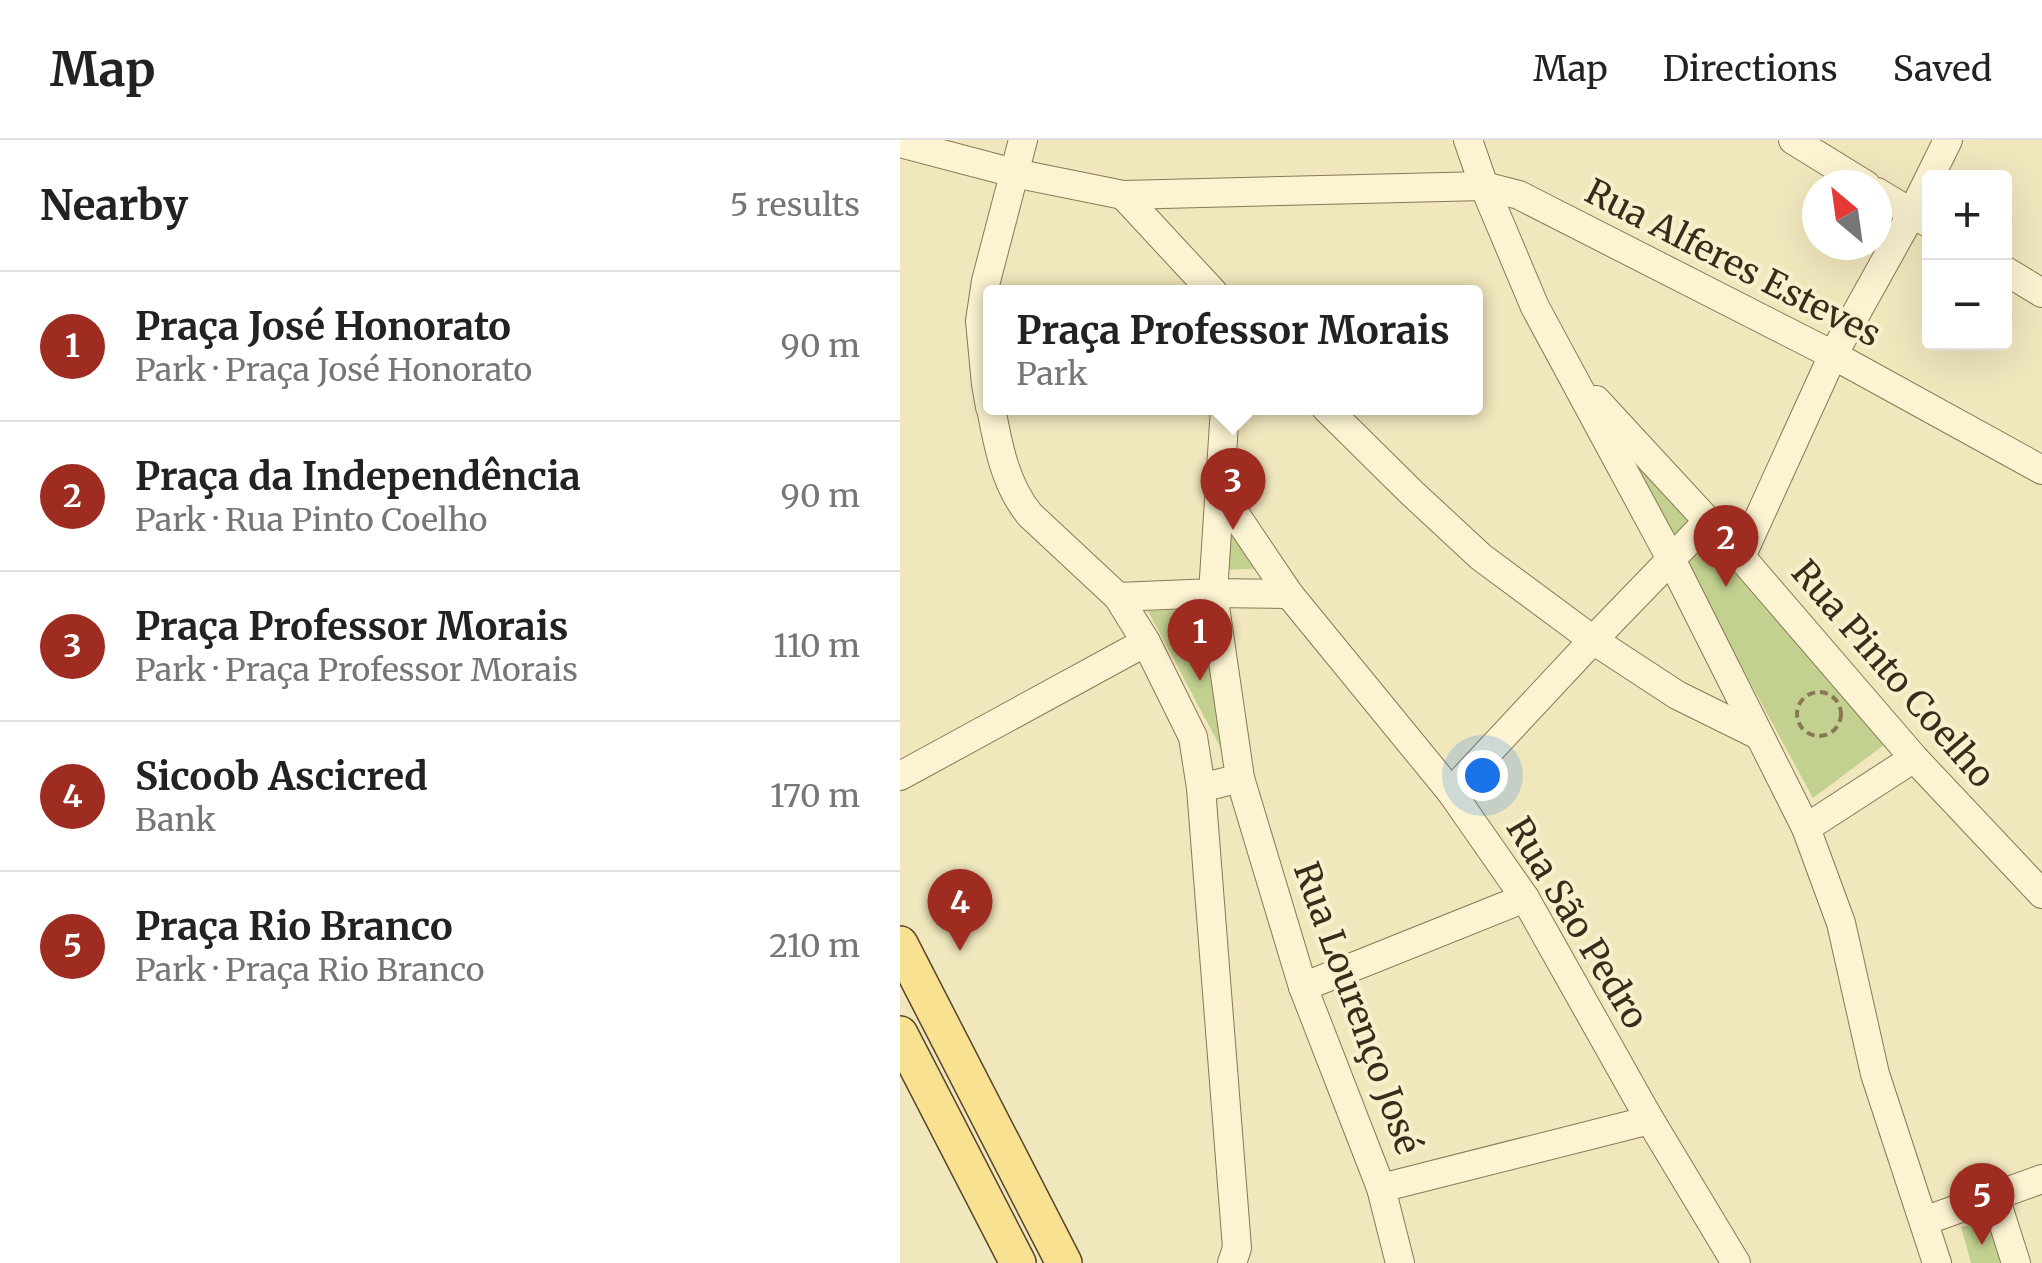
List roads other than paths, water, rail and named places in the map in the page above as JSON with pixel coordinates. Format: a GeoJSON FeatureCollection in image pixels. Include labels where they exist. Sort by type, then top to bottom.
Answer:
{"type":"FeatureCollection","features":[{"type":"Feature","properties":{"kind":"main road"},"geometry":{"type":"LineString","coordinates":[[900,944],[1064,1263]]}},
{"type":"Feature","properties":{"kind":"main road"},"geometry":{"type":"LineString","coordinates":[[900,1034],[1018,1263]]}},
{"type":"Feature","properties":{"kind":"street"},"geometry":{"type":"LineString","coordinates":[[985,285],[1023,140]]}},
{"type":"Feature","properties":{"kind":"street"},"geometry":{"type":"LineString","coordinates":[[1468,140],[1535,307],[1671,559],[1806,828],[1841,924],[1875,1074],[1938,1263]]}},
{"type":"Feature","properties":{"kind":"street"},"geometry":{"type":"LineString","coordinates":[[1792,140],[1841,170]]}},
{"type":"Feature","properties":{"kind":"street"},"geometry":{"type":"LineString","coordinates":[[1741,557],[1833,355],[1921,219],[1948,140]]}},
{"type":"Feature","properties":{"kind":"street","name":"Rua Alferes Esteves"},"geometry":{"type":"LineString","coordinates":[[900,143],[1123,195],[1484,186],[1519,196],[1833,355],[2042,470]]}},
{"type":"Feature","properties":{"kind":"street"},"geometry":{"type":"LineString","coordinates":[[1166,241],[1179,193]]}},
{"type":"Feature","properties":{"kind":"street"},"geometry":{"type":"LineString","coordinates":[[1123,195],[1207,285]]}},
{"type":"Feature","properties":{"kind":"street"},"geometry":{"type":"LineString","coordinates":[[1892,201],[1921,219]]}},
{"type":"Feature","properties":{"kind":"street"},"geometry":{"type":"LineString","coordinates":[[2012,275],[2042,293]]}},
{"type":"Feature","properties":{"kind":"street"},"geometry":{"type":"LineString","coordinates":[[983,301],[983,353]]}},
{"type":"Feature","properties":{"kind":"street","name":"Rua Pinto Coelho"},"geometry":{"type":"LineString","coordinates":[[1568,370],[1741,557],[1914,758],[2042,894]]}},
{"type":"Feature","properties":{"kind":"street"},"geometry":{"type":"LineString","coordinates":[[992,415],[1000,452],[1018,500],[1118,597],[1146,642],[1193,736],[1201,788],[1234,1256]]}},
{"type":"Feature","properties":{"kind":"street"},"geometry":{"type":"LineString","coordinates":[[1221,493],[1225,415]]}},
{"type":"Feature","properties":{"kind":"street"},"geometry":{"type":"LineString","coordinates":[[1333,415],[1481,557],[1593,640],[1676,695],[1758,735]]}},
{"type":"Feature","properties":{"kind":"street","name":"Rua Lourenço José"},"geometry":{"type":"LineString","coordinates":[[1221,493],[1213,593],[1240,778],[1303,987],[1381,1188],[1400,1263]]}},
{"type":"Feature","properties":{"kind":"street","name":"Rua São Pedro"},"geometry":{"type":"LineString","coordinates":[[1221,493],[1288,594],[1452,792],[1525,898],[1736,1263]]}},
{"type":"Feature","properties":{"kind":"street"},"geometry":{"type":"LineString","coordinates":[[1452,792],[1708,521]]}},
{"type":"Feature","properties":{"kind":"street"},"geometry":{"type":"LineString","coordinates":[[1118,597],[1288,594]]}},
{"type":"Feature","properties":{"kind":"street"},"geometry":{"type":"LineString","coordinates":[[900,776],[1146,642]]}},
{"type":"Feature","properties":{"kind":"street"},"geometry":{"type":"LineString","coordinates":[[1806,828],[1914,758]]}},
{"type":"Feature","properties":{"kind":"street"},"geometry":{"type":"LineString","coordinates":[[1201,788],[1240,778]]}},
{"type":"Feature","properties":{"kind":"street"},"geometry":{"type":"LineString","coordinates":[[1303,987],[1525,898]]}},
{"type":"Feature","properties":{"kind":"street"},"geometry":{"type":"LineString","coordinates":[[1381,1188],[1650,1120]]}},
{"type":"Feature","properties":{"kind":"street"},"geometry":{"type":"LineString","coordinates":[[1924,1221],[2042,1179]]}},
{"type":"Feature","properties":{"kind":"street"},"geometry":{"type":"LineString","coordinates":[[1996,1196],[2016,1263]]}},
{"type":"Feature","properties":{"kind":"place","name":"Praça Professor Morais"},"geometry":{"type":"Point","coordinates":[1233,530]}},
{"type":"Feature","properties":{"kind":"place","name":"Praça da Independência"},"geometry":{"type":"Point","coordinates":[1726,587]}},
{"type":"Feature","properties":{"kind":"place","name":"Praça José Honorato"},"geometry":{"type":"Point","coordinates":[1200,681]}},
{"type":"Feature","properties":{"kind":"place","name":"Sicoob Ascicred"},"geometry":{"type":"Point","coordinates":[960,951]}},
{"type":"Feature","properties":{"kind":"place","name":"Praça Rio Branco"},"geometry":{"type":"Point","coordinates":[1982,1245]}}]}
